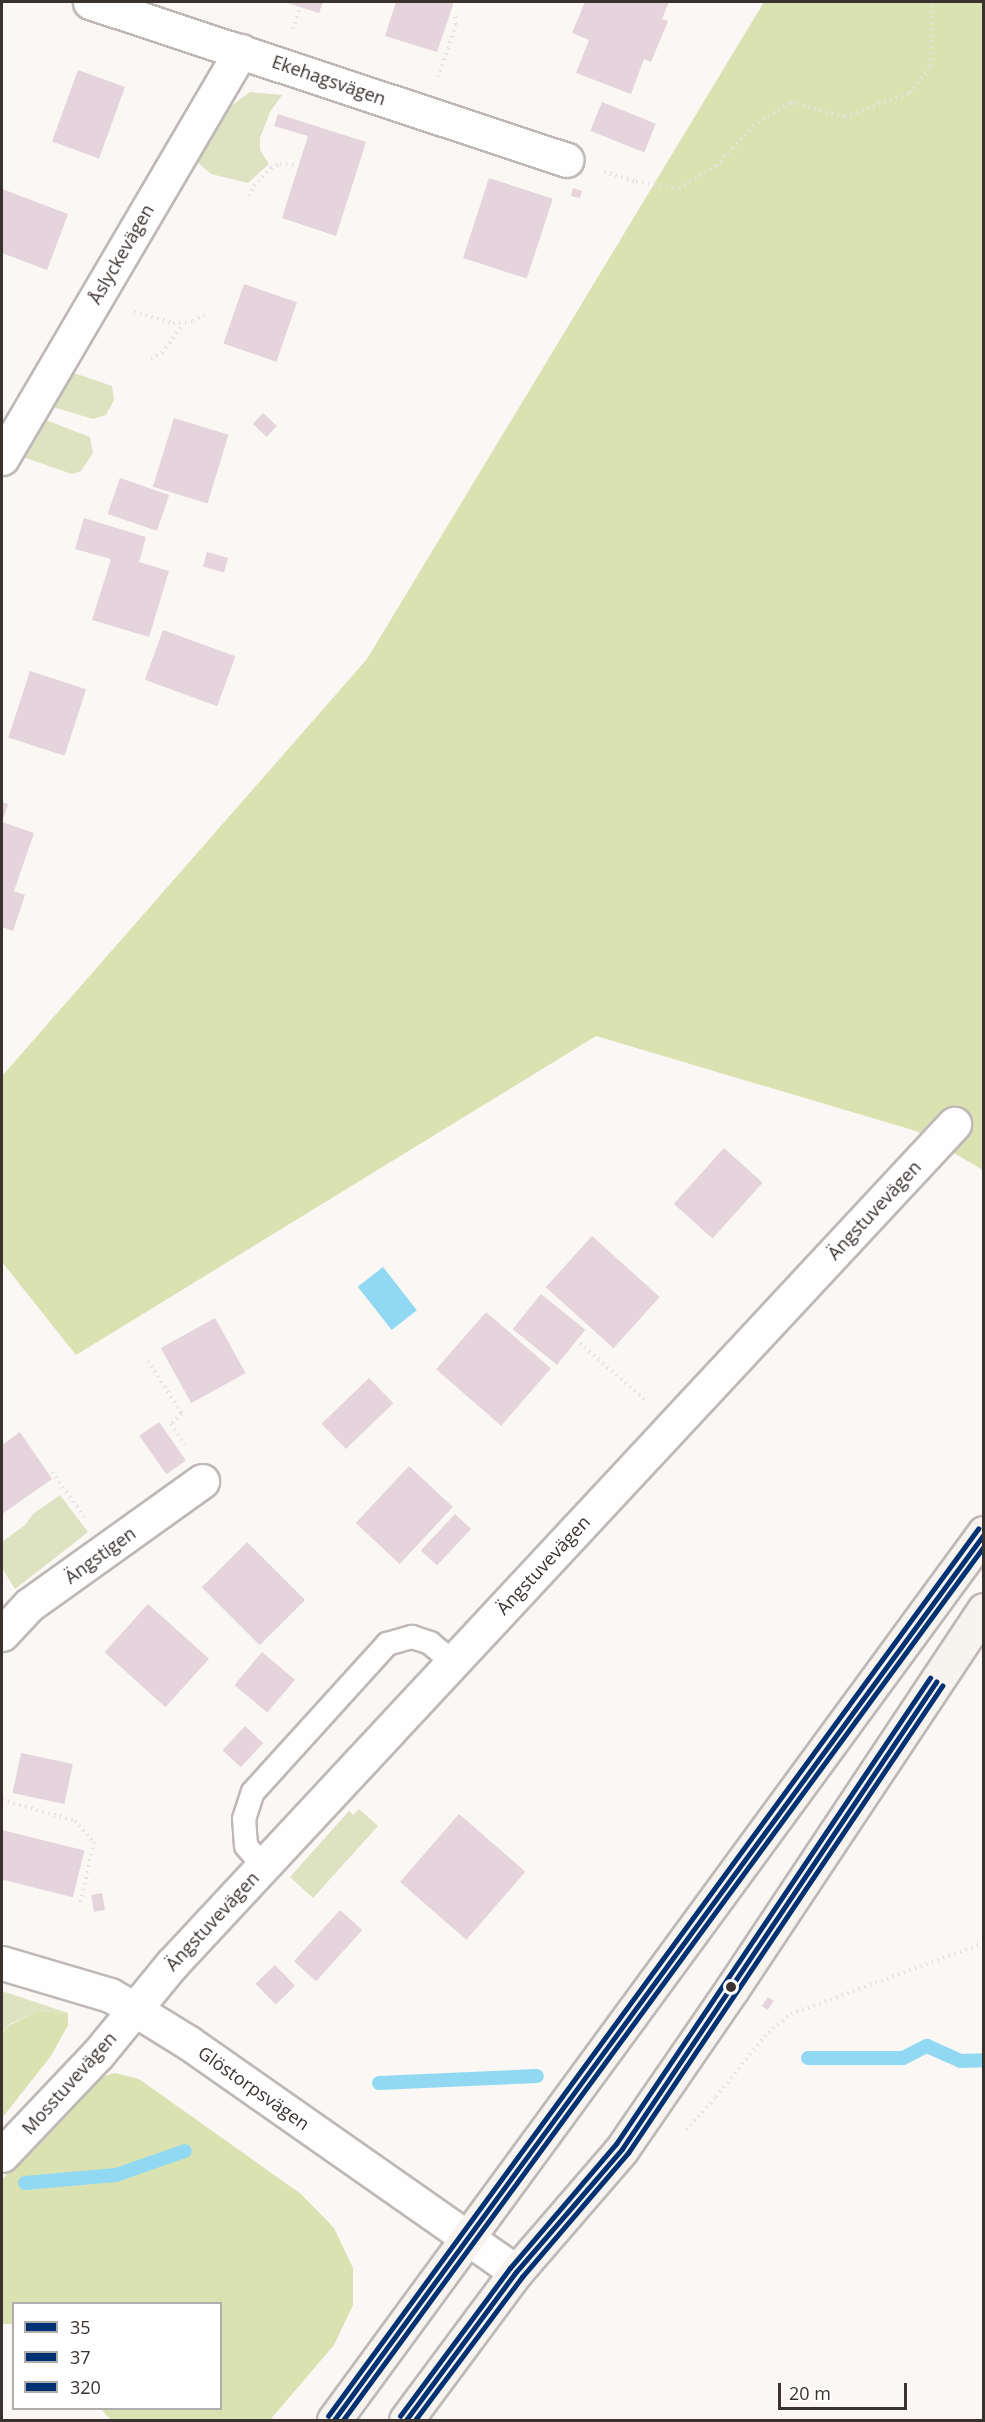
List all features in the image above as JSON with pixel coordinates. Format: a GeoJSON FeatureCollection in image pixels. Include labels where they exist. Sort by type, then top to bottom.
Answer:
{"type":"FeatureCollection","features":[{"type":"Feature","properties":{"kind":"main road"},"geometry":{"type":"LineString","coordinates":[[334,2421],[984,1533]]}},
{"type":"Feature","properties":{"kind":"main road"},"geometry":{"type":"LineString","coordinates":[[406,2421],[516,2272],[622,2149],[732,1989],[984,1610]]}},
{"type":"Feature","properties":{"kind":"street","name":"Ekehagsvägen"},"geometry":{"type":"LineString","coordinates":[[90,2],[567,160]]}},
{"type":"Feature","properties":{"kind":"street","name":"Åslyckevägen"},"geometry":{"type":"LineString","coordinates":[[2,458],[241,51]]}},
{"type":"Feature","properties":{"kind":"street","name":"Ängstuvevägen"},"geometry":{"type":"LineString","coordinates":[[134,2009],[263,1866],[954,1124]]}},
{"type":"Feature","properties":{"kind":"street","name":"Ängstigen"},"geometry":{"type":"LineString","coordinates":[[2,1634],[29,1605],[202,1481]]}},
{"type":"Feature","properties":{"kind":"street","name":"Glöstorpsvägen"},"geometry":{"type":"LineString","coordinates":[[2,1963],[110,1995],[134,2009],[189,2043],[516,2272]]}},
{"type":"Feature","properties":{"kind":"street","name":"Mosstuvevägen"},"geometry":{"type":"LineString","coordinates":[[2,2156],[98,2054],[134,2009]]}},
{"type":"Feature","properties":{"kind":"lane"},"geometry":{"type":"LineString","coordinates":[[263,1866],[246,1846],[244,1820],[254,1792],[387,1644],[412,1637],[430,1643],[453,1662]]}},
{"type":"Feature","properties":{"kind":"path"},"geometry":{"type":"LineString","coordinates":[[567,160],[636,182],[679,188],[717,166],[753,126],[791,102],[845,117],[910,93],[931,66],[933,2]]}},
{"type":"Feature","properties":{"kind":"path"},"geometry":{"type":"LineString","coordinates":[[426,113],[456,24],[455,12]]}},
{"type":"Feature","properties":{"kind":"path"},"geometry":{"type":"LineString","coordinates":[[249,196],[258,181],[271,168],[280,164],[298,166]]}},
{"type":"Feature","properties":{"kind":"path"},"geometry":{"type":"LineString","coordinates":[[94,300],[173,323],[184,324]]}},
{"type":"Feature","properties":{"kind":"path"},"geometry":{"type":"LineString","coordinates":[[151,359],[162,353],[184,324],[204,315]]}},
{"type":"Feature","properties":{"kind":"path"},"geometry":{"type":"LineString","coordinates":[[580,1343],[674,1425]]}},
{"type":"Feature","properties":{"kind":"path"},"geometry":{"type":"LineString","coordinates":[[148,1360],[182,1414],[171,1424],[195,1461],[202,1481]]}},
{"type":"Feature","properties":{"kind":"path"},"geometry":{"type":"LineString","coordinates":[[52,1472],[108,1549]]}},
{"type":"Feature","properties":{"kind":"path"},"geometry":{"type":"LineString","coordinates":[[2,1800],[75,1821],[94,1842],[80,1904]]}},
{"type":"Feature","properties":{"kind":"path"},"geometry":{"type":"LineString","coordinates":[[678,2138],[716,2097],[768,2032],[791,2014],[984,1943]]}},
{"type":"Feature","properties":{"kind":"green space"},"geometry":{"type":"Polygon","coordinates":[[[764,2],[983,2],[983,1170],[916,1131],[596,1036],[76,1355],[2,1262],[2,1076],[367,659],[764,2]]]}},
{"type":"Feature","properties":{"kind":"green space"},"geometry":{"type":"Polygon","coordinates":[[[250,92],[282,95],[270,112],[260,138],[260,150],[269,164],[248,183],[211,174],[196,161],[230,107],[250,92]]]}},
{"type":"Feature","properties":{"kind":"green space"},"geometry":{"type":"Polygon","coordinates":[[[74,373],[112,386],[114,400],[106,415],[93,419],[53,407],[66,378],[74,373]]]}},
{"type":"Feature","properties":{"kind":"green space"},"geometry":{"type":"Polygon","coordinates":[[[43,419],[90,437],[93,453],[81,471],[72,474],[23,457],[22,452],[43,419]]]}},
{"type":"Feature","properties":{"kind":"green space"},"geometry":{"type":"Polygon","coordinates":[[[60,1495],[88,1532],[15,1589],[2,1568],[2,1542],[25,1525],[33,1514],[60,1495]]]}},
{"type":"Feature","properties":{"kind":"green space"},"geometry":{"type":"Polygon","coordinates":[[[359,1809],[378,1826],[313,1898],[290,1877],[349,1811],[353,1815],[359,1809]]]}},
{"type":"Feature","properties":{"kind":"green space"},"geometry":{"type":"Polygon","coordinates":[[[2,1991],[68,2013],[38,2011],[10,2024],[2,2033],[2,1991]]]}},
{"type":"Feature","properties":{"kind":"green space"},"geometry":{"type":"Polygon","coordinates":[[[38,2011],[68,2013],[68,2025],[51,2056],[2,2118],[2,2033],[10,2025],[38,2011]]]}},
{"type":"Feature","properties":{"kind":"green space"},"geometry":{"type":"Polygon","coordinates":[[[115,2073],[139,2079],[301,2194],[334,2228],[353,2268],[353,2305],[334,2345],[270,2420],[111,2420],[102,2410],[222,2410],[222,2302],[12,2302],[12,2324],[2,2324],[2,2180],[49,2123],[94,2079],[115,2073]]]}},
{"type":"Feature","properties":{"kind":"water"},"geometry":{"type":"Polygon","coordinates":[[[383,1267],[417,1310],[392,1330],[358,1287],[383,1267]]]}},
{"type":"Feature","properties":{"kind":"building"},"geometry":{"type":"Polygon","coordinates":[[[284,2],[323,2],[319,13],[284,2]]]}},
{"type":"Feature","properties":{"kind":"building"},"geometry":{"type":"Polygon","coordinates":[[[396,2],[454,2],[437,52],[385,36],[396,2]]]}},
{"type":"Feature","properties":{"kind":"building"},"geometry":{"type":"Polygon","coordinates":[[[585,2],[669,2],[662,19],[668,21],[651,62],[644,59],[631,94],[576,73],[589,40],[572,33],[585,2]]]}},
{"type":"Feature","properties":{"kind":"building"},"geometry":{"type":"Polygon","coordinates":[[[78,70],[125,87],[99,159],[52,141],[78,70]]]}},
{"type":"Feature","properties":{"kind":"building"},"geometry":{"type":"Polygon","coordinates":[[[602,102],[656,124],[644,152],[590,131],[602,102]]]}},
{"type":"Feature","properties":{"kind":"building"},"geometry":{"type":"Polygon","coordinates":[[[278,114],[366,142],[336,236],[282,218],[308,136],[274,126],[278,114]]]}},
{"type":"Feature","properties":{"kind":"building"},"geometry":{"type":"Polygon","coordinates":[[[489,178],[553,199],[527,279],[463,258],[489,178]]]}},
{"type":"Feature","properties":{"kind":"building"},"geometry":{"type":"Polygon","coordinates":[[[573,188],[582,191],[580,198],[571,196],[573,188]]]}},
{"type":"Feature","properties":{"kind":"building"},"geometry":{"type":"Polygon","coordinates":[[[2,189],[68,214],[47,270],[2,253],[2,189]]]}},
{"type":"Feature","properties":{"kind":"building"},"geometry":{"type":"Polygon","coordinates":[[[244,284],[297,302],[276,362],[223,344],[244,284]]]}},
{"type":"Feature","properties":{"kind":"building"},"geometry":{"type":"Polygon","coordinates":[[[263,413],[277,426],[267,437],[253,424],[263,413]]]}},
{"type":"Feature","properties":{"kind":"building"},"geometry":{"type":"Polygon","coordinates":[[[174,418],[229,435],[207,504],[153,487],[174,418]]]}},
{"type":"Feature","properties":{"kind":"building"},"geometry":{"type":"Polygon","coordinates":[[[120,478],[169,495],[157,531],[108,514],[120,478]]]}},
{"type":"Feature","properties":{"kind":"building"},"geometry":{"type":"Polygon","coordinates":[[[84,518],[146,537],[139,562],[169,571],[149,637],[92,620],[111,559],[75,549],[84,518]]]}},
{"type":"Feature","properties":{"kind":"building"},"geometry":{"type":"Polygon","coordinates":[[[207,552],[228,558],[224,572],[203,566],[207,552]]]}},
{"type":"Feature","properties":{"kind":"building"},"geometry":{"type":"Polygon","coordinates":[[[163,630],[235,656],[217,706],[145,680],[163,630]]]}},
{"type":"Feature","properties":{"kind":"building"},"geometry":{"type":"Polygon","coordinates":[[[30,671],[86,689],[64,756],[8,738],[30,671]]]}},
{"type":"Feature","properties":{"kind":"building"},"geometry":{"type":"Polygon","coordinates":[[[2,802],[8,804],[2,822],[2,802]]]}},
{"type":"Feature","properties":{"kind":"building"},"geometry":{"type":"Polygon","coordinates":[[[2,822],[34,833],[14,891],[25,895],[13,931],[2,927],[2,822]]]}},
{"type":"Feature","properties":{"kind":"building"},"geometry":{"type":"Polygon","coordinates":[[[724,1148],[763,1183],[712,1239],[674,1204],[724,1148]]]}},
{"type":"Feature","properties":{"kind":"building"},"geometry":{"type":"Polygon","coordinates":[[[592,1236],[660,1297],[613,1348],[546,1287],[592,1236]]]}},
{"type":"Feature","properties":{"kind":"building"},"geometry":{"type":"Polygon","coordinates":[[[541,1294],[585,1330],[557,1365],[513,1329],[541,1294]]]}},
{"type":"Feature","properties":{"kind":"building"},"geometry":{"type":"Polygon","coordinates":[[[486,1312],[551,1368],[501,1426],[436,1369],[486,1312]]]}},
{"type":"Feature","properties":{"kind":"building"},"geometry":{"type":"Polygon","coordinates":[[[215,1318],[246,1373],[191,1403],[161,1348],[215,1318]]]}},
{"type":"Feature","properties":{"kind":"building"},"geometry":{"type":"Polygon","coordinates":[[[369,1378],[393,1403],[346,1449],[322,1424],[369,1378]]]}},
{"type":"Feature","properties":{"kind":"building"},"geometry":{"type":"Polygon","coordinates":[[[159,1422],[186,1461],[166,1474],[139,1436],[159,1422]]]}},
{"type":"Feature","properties":{"kind":"building"},"geometry":{"type":"Polygon","coordinates":[[[20,1432],[52,1479],[2,1514],[2,1445],[20,1432]]]}},
{"type":"Feature","properties":{"kind":"building"},"geometry":{"type":"Polygon","coordinates":[[[409,1466],[453,1507],[400,1564],[356,1523],[409,1466]]]}},
{"type":"Feature","properties":{"kind":"building"},"geometry":{"type":"Polygon","coordinates":[[[455,1514],[471,1529],[437,1566],[421,1551],[455,1514]]]}},
{"type":"Feature","properties":{"kind":"building"},"geometry":{"type":"Polygon","coordinates":[[[247,1542],[305,1600],[260,1645],[202,1587],[247,1542]]]}},
{"type":"Feature","properties":{"kind":"building"},"geometry":{"type":"Polygon","coordinates":[[[148,1604],[209,1659],[165,1707],[105,1652],[148,1604]]]}},
{"type":"Feature","properties":{"kind":"building"},"geometry":{"type":"Polygon","coordinates":[[[262,1652],[295,1680],[267,1713],[234,1685],[262,1652]]]}},
{"type":"Feature","properties":{"kind":"building"},"geometry":{"type":"Polygon","coordinates":[[[245,1726],[263,1743],[241,1767],[222,1750],[245,1726]]]}},
{"type":"Feature","properties":{"kind":"building"},"geometry":{"type":"Polygon","coordinates":[[[21,1753],[73,1764],[64,1804],[12,1793],[21,1753]]]}},
{"type":"Feature","properties":{"kind":"building"},"geometry":{"type":"Polygon","coordinates":[[[459,1814],[525,1872],[466,1940],[400,1882],[459,1814]]]}},
{"type":"Feature","properties":{"kind":"building"},"geometry":{"type":"Polygon","coordinates":[[[2,1830],[84,1851],[73,1897],[2,1879],[2,1830]]]}},
{"type":"Feature","properties":{"kind":"building"},"geometry":{"type":"Polygon","coordinates":[[[102,1893],[105,1910],[94,1912],[91,1895],[102,1893]]]}},
{"type":"Feature","properties":{"kind":"building"},"geometry":{"type":"Polygon","coordinates":[[[340,1910],[362,1930],[316,1981],[294,1961],[340,1910]]]}},
{"type":"Feature","properties":{"kind":"building"},"geometry":{"type":"Polygon","coordinates":[[[275,1965],[295,1986],[276,2005],[256,1984],[275,1965]]]}},
{"type":"Feature","properties":{"kind":"building"},"geometry":{"type":"Polygon","coordinates":[[[768,1997],[774,2001],[768,2010],[762,2006],[768,1997]]]}},
{"type":"Feature","properties":{"kind":"waterway"},"geometry":{"type":"LineString","coordinates":[[808,2058],[903,2058],[927,2046],[960,2061],[984,2060]]}},
{"type":"Feature","properties":{"kind":"waterway"},"geometry":{"type":"LineString","coordinates":[[379,2083],[537,2076]]}},
{"type":"Feature","properties":{"kind":"waterway"},"geometry":{"type":"LineString","coordinates":[[25,2183],[116,2175],[185,2151]]}},
{"type":"Feature","properties":{"kind":"transit line","name":"320"},"geometry":{"type":"LineString","coordinates":[[328,2416],[978,1529]]}},
{"type":"Feature","properties":{"kind":"transit line","name":"35"},"geometry":{"type":"LineString","coordinates":[[334,2420],[984,1534]]}},
{"type":"Feature","properties":{"kind":"transit line","name":"37"},"geometry":{"type":"LineString","coordinates":[[343,2420],[984,1546]]}},
{"type":"Feature","properties":{"kind":"transit line","name":"320"},"geometry":{"type":"LineString","coordinates":[[400,2416],[510,2268],[616,2144],[930,1678]]}},
{"type":"Feature","properties":{"kind":"transit line","name":"35"},"geometry":{"type":"LineString","coordinates":[[406,2420],[516,2272],[622,2149],[936,1682]]}},
{"type":"Feature","properties":{"kind":"transit line","name":"37"},"geometry":{"type":"LineString","coordinates":[[415,2420],[522,2277],[628,2153],[942,1686]]}}]}
